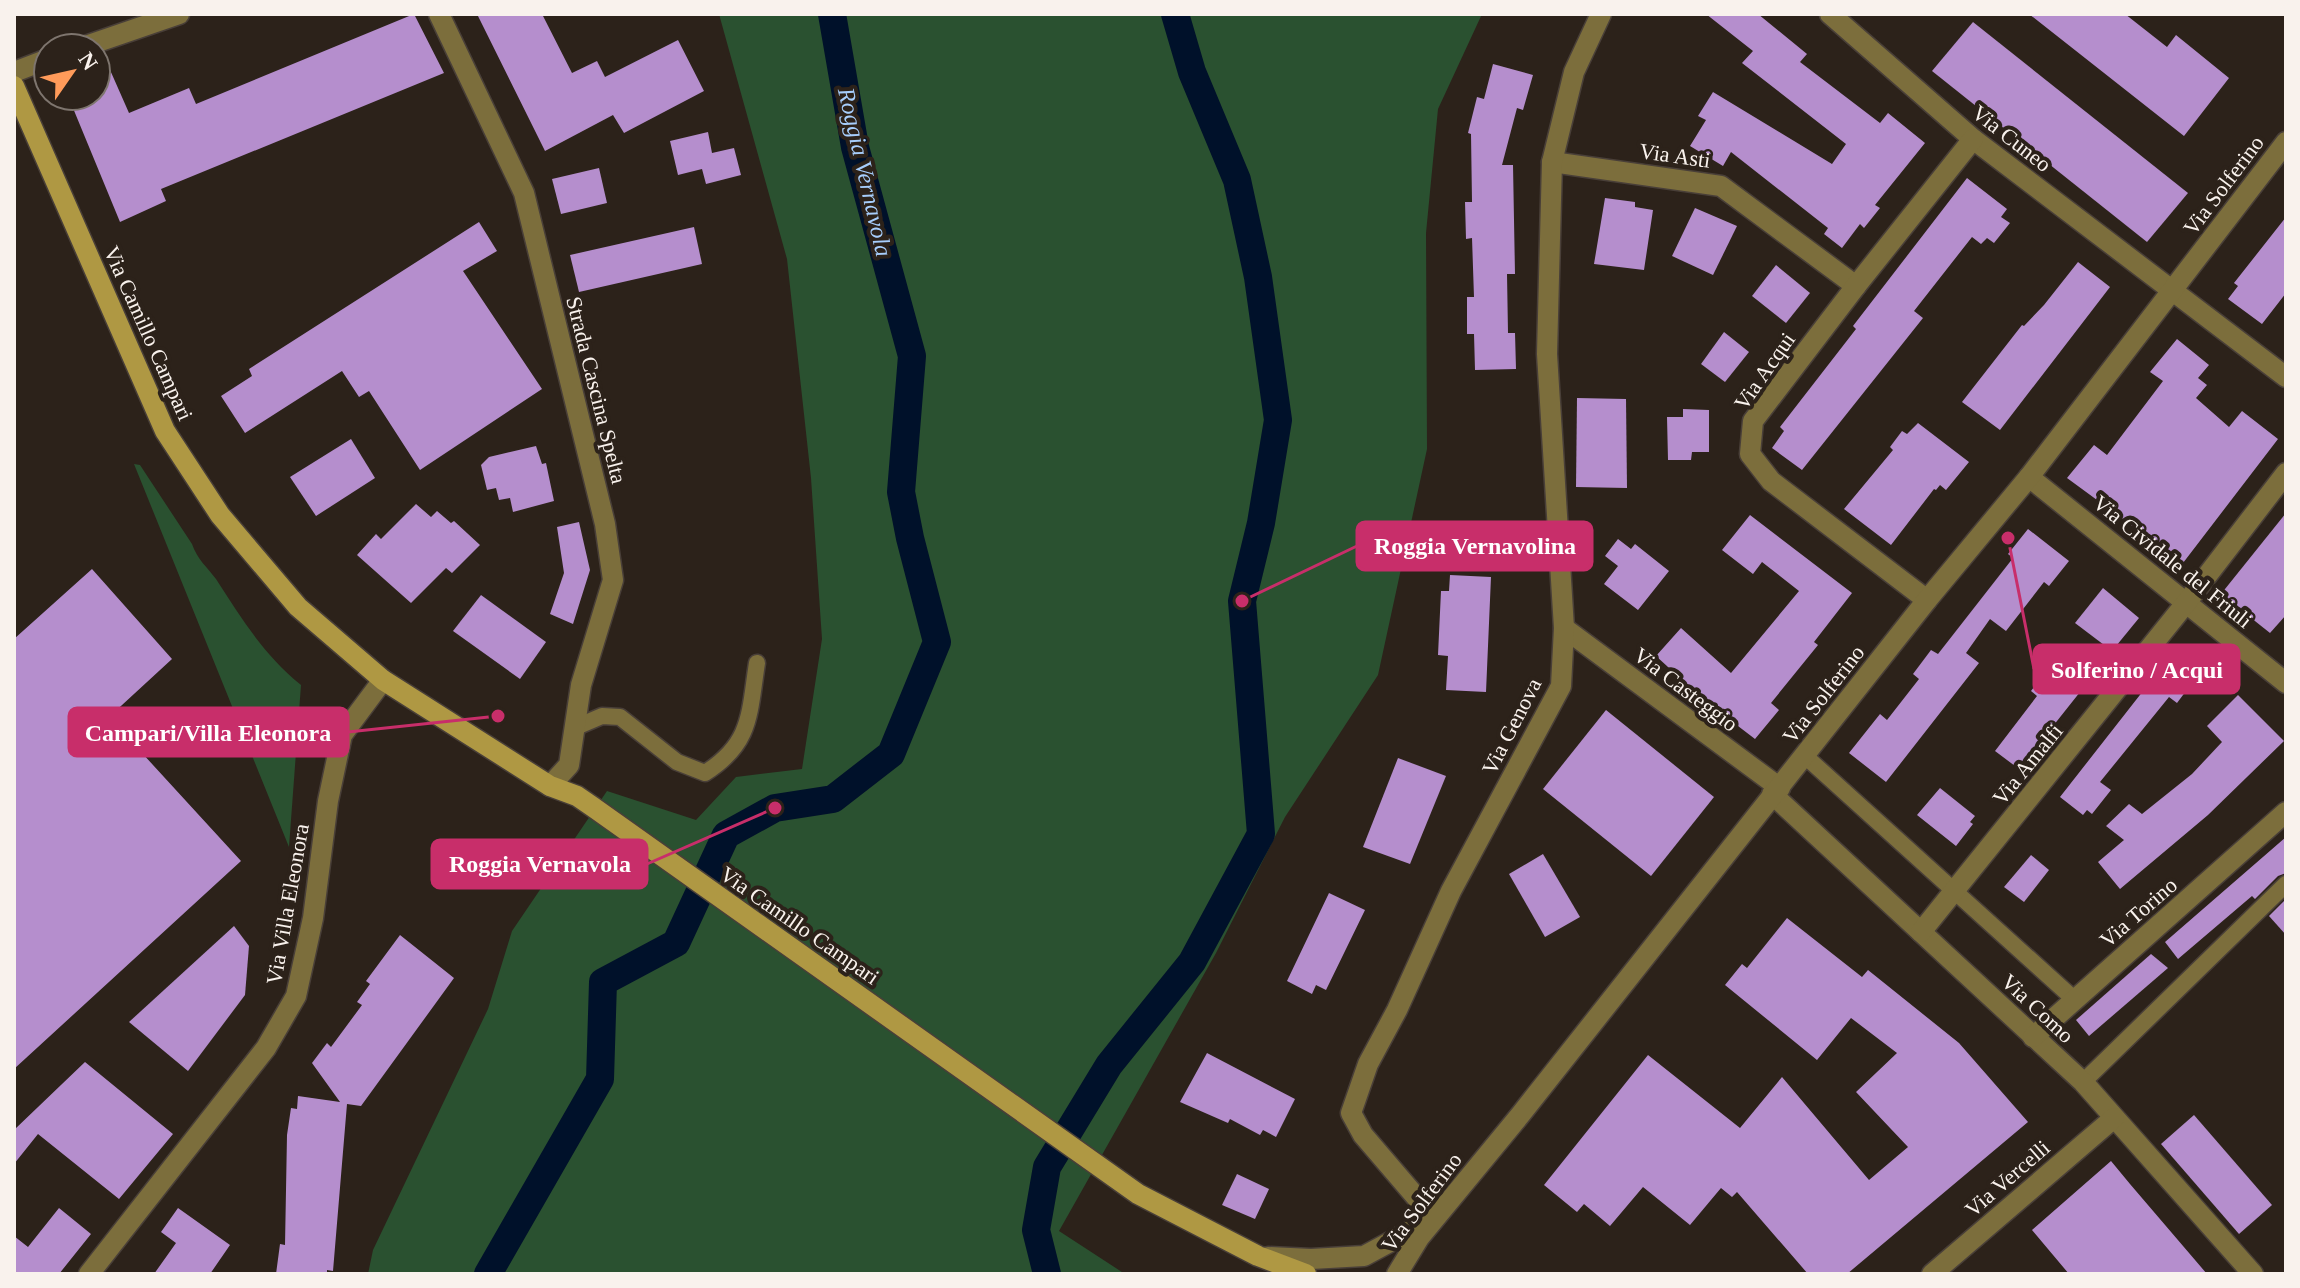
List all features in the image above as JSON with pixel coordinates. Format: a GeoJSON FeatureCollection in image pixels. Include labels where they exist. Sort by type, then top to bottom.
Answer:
{"type":"FeatureCollection","features":[{"type":"Feature","properties":{"kind":"street"},"geometry":{"type":"LineString","coordinates":[[112,37],[179,14]]}},
{"type":"Feature","properties":{"kind":"street","name":"Strada Cascina Spelta"},"geometry":{"type":"LineString","coordinates":[[439,14],[524,193],[605,524],[613,580],[581,685],[569,765],[550,786]]}},
{"type":"Feature","properties":{"kind":"street","name":"Via Genova"},"geometry":{"type":"LineString","coordinates":[[1434,1218],[1363,1135],[1351,1113],[1368,1064],[1397,1010],[1451,891],[1561,686],[1564,628],[1547,354],[1552,162],[1574,72],[1601,14]]}},
{"type":"Feature","properties":{"kind":"street","name":"Via Cuneo"},"geometry":{"type":"LineString","coordinates":[[1830,14],[1973,139],[2286,377]]}},
{"type":"Feature","properties":{"kind":"street","name":"Via Camillo Campari"},"geometry":{"type":"LineString","coordinates":[[14,86],[165,431],[220,515],[298,607],[383,680],[550,786],[577,796],[1138,1194],[1258,1256],[1306,1274]]}},
{"type":"Feature","properties":{"kind":"street","name":"Via Acqui"},"geometry":{"type":"LineString","coordinates":[[1927,600],[1771,481],[1750,454],[1753,421],[1973,139]]}},
{"type":"Feature","properties":{"kind":"street","name":"Via Solferino"},"geometry":{"type":"LineString","coordinates":[[1397,1274],[1434,1218],[1521,1114],[1927,600],[2029,477],[2286,142]]}},
{"type":"Feature","properties":{"kind":"street","name":"Via Asti"},"geometry":{"type":"LineString","coordinates":[[1552,162],[1721,186],[1856,286]]}},
{"type":"Feature","properties":{"kind":"street","name":"Via Amalfi"},"geometry":{"type":"LineString","coordinates":[[1921,932],[2186,603],[2286,473]]}},
{"type":"Feature","properties":{"kind":"street","name":"Via Cividale del Friuli"},"geometry":{"type":"LineString","coordinates":[[2029,477],[2286,683]]}},
{"type":"Feature","properties":{"kind":"street","name":"Via Casteggio"},"geometry":{"type":"LineString","coordinates":[[1564,628],[1776,791]]}},
{"type":"Feature","properties":{"kind":"street","name":"Via Villa Eleonora"},"geometry":{"type":"LineString","coordinates":[[89,1274],[266,1048],[296,996],[313,918],[328,801],[342,735],[383,680]]}},
{"type":"Feature","properties":{"kind":"street","name":"Via Como"},"geometry":{"type":"LineString","coordinates":[[1776,791],[1921,932],[2083,1082],[2253,1274]]}},
{"type":"Feature","properties":{"kind":"street","name":"Via Torino"},"geometry":{"type":"LineString","coordinates":[[2033,1037],[2282,820]]}},
{"type":"Feature","properties":{"kind":"street","name":"Via Vercelli"},"geometry":{"type":"LineString","coordinates":[[1932,1274],[2114,1118]]}},
{"type":"Feature","properties":{"kind":"street"},"geometry":{"type":"LineString","coordinates":[[1258,1256],[1311,1259],[1364,1256],[1434,1218]]}},
{"type":"Feature","properties":{"kind":"lane"},"geometry":{"type":"LineString","coordinates":[[574,728],[602,716],[620,717],[677,762],[705,773],[723,762],[740,743],[748,722],[757,663]]}},
{"type":"Feature","properties":{"kind":"lane"},"geometry":{"type":"LineString","coordinates":[[1805,756],[2075,1000]]}},
{"type":"Feature","properties":{"kind":"lane"},"geometry":{"type":"LineString","coordinates":[[2083,1082],[2286,884]]}},
{"type":"Feature","properties":{"kind":"green space"},"geometry":{"type":"Polygon","coordinates":[[[719,14],[1482,14],[1438,109],[1426,233],[1427,449],[1378,675],[1285,817],[1216,953],[1059,1231],[1125,1274],[368,1274],[373,1250],[488,1009],[512,931],[607,791],[696,820],[736,777],[802,769],[822,639],[811,478],[787,259],[719,14]]]}},
{"type":"Feature","properties":{"kind":"green space"},"geometry":{"type":"Polygon","coordinates":[[[134,464],[140,465],[199,559],[254,635],[275,661],[301,685],[289,847],[134,464]]]}},
{"type":"Feature","properties":{"kind":"building"},"geometry":{"type":"Polygon","coordinates":[[[414,14],[444,73],[161,189],[166,201],[120,222],[75,112],[112,112],[112,74],[129,113],[189,88],[196,104],[414,14]]]}},
{"type":"Feature","properties":{"kind":"building"},"geometry":{"type":"Polygon","coordinates":[[[477,14],[542,14],[572,73],[597,61],[605,77],[678,40],[704,91],[624,133],[613,115],[545,151],[477,14]]]}},
{"type":"Feature","properties":{"kind":"building"},"geometry":{"type":"Polygon","coordinates":[[[1706,14],[1758,14],[1807,54],[1800,62],[1880,123],[1888,113],[1925,143],[1875,205],[1880,208],[1864,228],[1860,224],[1842,248],[1824,234],[1828,228],[1731,152],[1723,166],[1690,146],[1706,120],[1698,116],[1713,92],[1832,164],[1846,144],[1742,63],[1753,51],[1706,14]]]}},
{"type":"Feature","properties":{"kind":"building"},"geometry":{"type":"Polygon","coordinates":[[[2029,14],[2125,14],[2167,47],[2176,35],[2229,78],[2184,136],[2029,14]]]}},
{"type":"Feature","properties":{"kind":"building"},"geometry":{"type":"Polygon","coordinates":[[[1973,22],[2188,193],[2147,242],[1932,71],[1973,22]]]}},
{"type":"Feature","properties":{"kind":"building"},"geometry":{"type":"Polygon","coordinates":[[[1493,64],[1533,75],[1523,110],[1517,108],[1502,165],[1513,165],[1515,274],[1507,274],[1508,333],[1515,333],[1516,369],[1475,370],[1474,334],[1467,334],[1467,297],[1474,297],[1472,238],[1466,239],[1465,202],[1472,202],[1471,134],[1468,133],[1477,97],[1484,99],[1493,64]]]}},
{"type":"Feature","properties":{"kind":"building"},"geometry":{"type":"Polygon","coordinates":[[[708,132],[712,153],[734,148],[741,175],[706,184],[702,169],[678,175],[670,141],[708,132]]]}},
{"type":"Feature","properties":{"kind":"building"},"geometry":{"type":"Polygon","coordinates":[[[599,168],[607,203],[561,214],[552,179],[599,168]]]}},
{"type":"Feature","properties":{"kind":"building"},"geometry":{"type":"Polygon","coordinates":[[[1967,178],[2007,209],[2001,217],[2010,223],[1994,243],[1987,238],[1981,244],[1972,237],[1914,311],[1923,318],[1802,470],[1772,448],[1784,431],[1780,427],[1967,178]]]}},
{"type":"Feature","properties":{"kind":"building"},"geometry":{"type":"Polygon","coordinates":[[[1605,198],[1635,202],[1635,207],[1653,210],[1644,270],[1594,264],[1605,198]]]}},
{"type":"Feature","properties":{"kind":"building"},"geometry":{"type":"Polygon","coordinates":[[[1695,208],[1737,226],[1713,275],[1672,256],[1695,208]]]}},
{"type":"Feature","properties":{"kind":"building"},"geometry":{"type":"Polygon","coordinates":[[[2286,217],[2286,293],[2262,324],[2228,299],[2238,286],[2234,283],[2286,217]]]}},
{"type":"Feature","properties":{"kind":"building"},"geometry":{"type":"Polygon","coordinates":[[[479,222],[497,251],[463,271],[542,389],[420,470],[369,391],[359,397],[342,371],[245,433],[221,396],[252,376],[249,369],[479,222]]]}},
{"type":"Feature","properties":{"kind":"building"},"geometry":{"type":"Polygon","coordinates":[[[694,227],[702,264],[579,292],[570,255],[694,227]]]}},
{"type":"Feature","properties":{"kind":"building"},"geometry":{"type":"Polygon","coordinates":[[[2078,262],[2110,287],[2000,430],[1962,402],[2022,325],[2044,305],[2078,262]]]}},
{"type":"Feature","properties":{"kind":"building"},"geometry":{"type":"Polygon","coordinates":[[[1776,265],[1810,293],[1786,323],[1752,296],[1776,265]]]}},
{"type":"Feature","properties":{"kind":"building"},"geometry":{"type":"Polygon","coordinates":[[[1724,332],[1749,352],[1725,382],[1701,364],[1724,332]]]}},
{"type":"Feature","properties":{"kind":"building"},"geometry":{"type":"Polygon","coordinates":[[[2177,339],[2209,365],[2198,378],[2207,385],[2196,398],[2229,427],[2242,411],[2278,439],[2183,563],[2067,478],[2094,445],[2107,455],[2163,381],[2150,372],[2177,339]]]}},
{"type":"Feature","properties":{"kind":"building"},"geometry":{"type":"Polygon","coordinates":[[[1577,398],[1626,399],[1627,488],[1576,487],[1577,398]]]}},
{"type":"Feature","properties":{"kind":"building"},"geometry":{"type":"Polygon","coordinates":[[[1683,409],[1709,410],[1709,452],[1692,452],[1691,460],[1668,460],[1667,417],[1683,417],[1683,409]]]}},
{"type":"Feature","properties":{"kind":"building"},"geometry":{"type":"Polygon","coordinates":[[[1918,423],[1969,462],[1946,490],[1940,485],[1934,489],[1891,545],[1844,509],[1893,450],[1890,447],[1902,431],[1907,434],[1918,423]]]}},
{"type":"Feature","properties":{"kind":"building"},"geometry":{"type":"Polygon","coordinates":[[[351,439],[375,478],[316,516],[290,477],[351,439]]]}},
{"type":"Feature","properties":{"kind":"building"},"geometry":{"type":"Polygon","coordinates":[[[536,446],[542,464],[546,463],[554,501],[513,512],[510,498],[499,500],[496,488],[487,490],[481,465],[489,457],[536,446]]]}},
{"type":"Feature","properties":{"kind":"building"},"geometry":{"type":"Polygon","coordinates":[[[416,504],[431,517],[437,511],[451,523],[454,521],[480,545],[452,573],[446,568],[411,603],[357,555],[376,534],[381,539],[416,504]]]}},
{"type":"Feature","properties":{"kind":"building"},"geometry":{"type":"Polygon","coordinates":[[[2286,513],[2286,615],[2270,633],[2221,594],[2286,513]]]}},
{"type":"Feature","properties":{"kind":"building"},"geometry":{"type":"Polygon","coordinates":[[[1750,515],[1852,593],[1814,642],[1818,645],[1771,703],[1779,710],[1755,739],[1704,700],[1656,656],[1681,628],[1731,673],[1799,591],[1762,562],[1753,574],[1722,550],[1750,515]]]}},
{"type":"Feature","properties":{"kind":"building"},"geometry":{"type":"Polygon","coordinates":[[[579,522],[590,570],[573,624],[550,614],[564,573],[557,527],[579,522]]]}},
{"type":"Feature","properties":{"kind":"building"},"geometry":{"type":"Polygon","coordinates":[[[2028,529],[2069,561],[2049,586],[2044,582],[2006,631],[1990,619],[1966,653],[1979,663],[1886,782],[1849,753],[1880,714],[1887,720],[1919,679],[1913,674],[1931,650],[1938,654],[2013,558],[2008,554],[2028,529]]]}},
{"type":"Feature","properties":{"kind":"building"},"geometry":{"type":"Polygon","coordinates":[[[1618,539],[1631,549],[1635,544],[1669,571],[1638,610],[1604,584],[1618,566],[1605,556],[1618,539]]]}},
{"type":"Feature","properties":{"kind":"building"},"geometry":{"type":"Polygon","coordinates":[[[92,569],[172,659],[109,717],[241,861],[14,1069],[14,639],[92,569]]]}},
{"type":"Feature","properties":{"kind":"building"},"geometry":{"type":"Polygon","coordinates":[[[1450,575],[1491,577],[1486,692],[1446,690],[1448,656],[1438,655],[1441,591],[1449,591],[1450,575]]]}},
{"type":"Feature","properties":{"kind":"building"},"geometry":{"type":"Polygon","coordinates":[[[2103,588],[2139,618],[2112,651],[2075,623],[2103,588]]]}},
{"type":"Feature","properties":{"kind":"building"},"geometry":{"type":"Polygon","coordinates":[[[481,595],[546,642],[520,679],[453,631],[481,595]]]}},
{"type":"Feature","properties":{"kind":"building"},"geometry":{"type":"Polygon","coordinates":[[[2172,654],[2198,675],[2177,703],[2169,697],[2100,782],[2111,790],[2092,814],[2087,810],[2083,815],[2060,797],[2172,654]]]}},
{"type":"Feature","properties":{"kind":"building"},"geometry":{"type":"Polygon","coordinates":[[[2053,662],[2084,687],[2019,769],[1995,751],[2037,696],[2031,691],[2053,662]]]}},
{"type":"Feature","properties":{"kind":"building"},"geometry":{"type":"Polygon","coordinates":[[[2238,695],[2284,741],[2208,815],[2120,889],[2098,862],[2124,840],[2106,826],[2129,804],[2142,814],[2192,774],[2222,742],[2207,726],[2238,695]]]}},
{"type":"Feature","properties":{"kind":"building"},"geometry":{"type":"Polygon","coordinates":[[[1606,710],[1714,797],[1651,876],[1543,789],[1606,710]]]}},
{"type":"Feature","properties":{"kind":"building"},"geometry":{"type":"Polygon","coordinates":[[[1398,758],[1446,776],[1410,864],[1363,847],[1398,758]]]}},
{"type":"Feature","properties":{"kind":"building"},"geometry":{"type":"Polygon","coordinates":[[[1940,788],[1975,816],[1970,822],[1973,824],[1956,846],[1917,815],[1940,788]]]}},
{"type":"Feature","properties":{"kind":"building"},"geometry":{"type":"Polygon","coordinates":[[[2286,837],[2286,873],[2278,876],[2255,899],[2252,896],[2178,959],[2165,942],[2286,837]]]}},
{"type":"Feature","properties":{"kind":"building"},"geometry":{"type":"Polygon","coordinates":[[[1543,854],[1580,917],[1545,937],[1509,874],[1543,854]]]}},
{"type":"Feature","properties":{"kind":"building"},"geometry":{"type":"Polygon","coordinates":[[[2031,855],[2049,870],[2024,902],[2004,887],[2031,855]]]}},
{"type":"Feature","properties":{"kind":"building"},"geometry":{"type":"Polygon","coordinates":[[[1329,893],[1365,910],[1326,990],[1316,985],[1312,994],[1287,981],[1329,893]]]}},
{"type":"Feature","properties":{"kind":"building"},"geometry":{"type":"Polygon","coordinates":[[[2286,899],[2286,935],[2269,916],[2286,899]]]}},
{"type":"Feature","properties":{"kind":"building"},"geometry":{"type":"Polygon","coordinates":[[[1787,918],[1862,977],[1868,970],[1959,1043],[2028,1122],[1847,1274],[1808,1274],[1737,1192],[1732,1197],[1721,1188],[1690,1225],[1643,1187],[1610,1226],[1584,1204],[1577,1212],[1544,1185],[1648,1055],[1740,1128],[1782,1077],[1869,1180],[1908,1147],[1856,1092],[1897,1053],[1851,1018],[1817,1060],[1725,985],[1742,964],[1747,968],[1787,918]]]}},
{"type":"Feature","properties":{"kind":"building"},"geometry":{"type":"Polygon","coordinates":[[[234,926],[249,946],[245,995],[188,1071],[129,1022],[234,926]]]}},
{"type":"Feature","properties":{"kind":"building"},"geometry":{"type":"Polygon","coordinates":[[[400,935],[454,978],[361,1106],[347,1104],[333,1271],[327,1270],[327,1274],[276,1274],[280,1244],[285,1245],[287,1135],[291,1108],[297,1109],[298,1096],[340,1102],[312,1063],[327,1043],[331,1047],[362,1005],[357,1002],[370,984],[366,981],[400,935]]]}},
{"type":"Feature","properties":{"kind":"building"},"geometry":{"type":"Polygon","coordinates":[[[2151,954],[2168,968],[2089,1036],[2076,1020],[2151,954]]]}},
{"type":"Feature","properties":{"kind":"building"},"geometry":{"type":"Polygon","coordinates":[[[1207,1053],[1295,1099],[1276,1137],[1263,1130],[1260,1135],[1230,1119],[1228,1123],[1180,1102],[1207,1053]]]}},
{"type":"Feature","properties":{"kind":"building"},"geometry":{"type":"Polygon","coordinates":[[[85,1062],[173,1134],[119,1199],[38,1134],[14,1164],[14,1130],[85,1062]]]}},
{"type":"Feature","properties":{"kind":"building"},"geometry":{"type":"Polygon","coordinates":[[[2194,1115],[2272,1205],[2239,1234],[2161,1144],[2194,1115]]]}},
{"type":"Feature","properties":{"kind":"building"},"geometry":{"type":"Polygon","coordinates":[[[2111,1161],[2207,1274],[2069,1274],[2032,1230],[2111,1161]]]}},
{"type":"Feature","properties":{"kind":"building"},"geometry":{"type":"Polygon","coordinates":[[[1237,1174],[1269,1189],[1255,1219],[1222,1205],[1237,1174]]]}},
{"type":"Feature","properties":{"kind":"building"},"geometry":{"type":"Polygon","coordinates":[[[59,1208],[91,1234],[59,1274],[14,1274],[14,1236],[28,1247],[59,1208]]]}},
{"type":"Feature","properties":{"kind":"building"},"geometry":{"type":"Polygon","coordinates":[[[178,1208],[230,1245],[210,1274],[154,1274],[176,1243],[161,1232],[178,1208]]]}},
{"type":"Feature","properties":{"kind":"waterway","name":"Roggia Vernavola"},"geometry":{"type":"LineString","coordinates":[[488,1274],[600,1079],[603,982],[676,943],[726,835],[775,808],[833,799],[891,754],[937,642],[901,492],[912,356],[855,147],[832,14]]}},
{"type":"Feature","properties":{"kind":"waterway"},"geometry":{"type":"LineString","coordinates":[[1047,1274],[1036,1230],[1047,1167],[1109,1065],[1192,962],[1261,834],[1242,601],[1261,523],[1278,420],[1258,277],[1237,180],[1192,72],[1175,14]]}},
{"type":"Feature","properties":{"kind":"place","name":"Solferino / Acqui"},"geometry":{"type":"Point","coordinates":[2008,538]}},
{"type":"Feature","properties":{"kind":"place","name":"Roggia Vernavolina"},"geometry":{"type":"Point","coordinates":[1242,601]}},
{"type":"Feature","properties":{"kind":"place","name":"Campari/Villa Eleonora"},"geometry":{"type":"Point","coordinates":[498,716]}},
{"type":"Feature","properties":{"kind":"place","name":"Roggia Vernavola"},"geometry":{"type":"Point","coordinates":[775,808]}}]}
